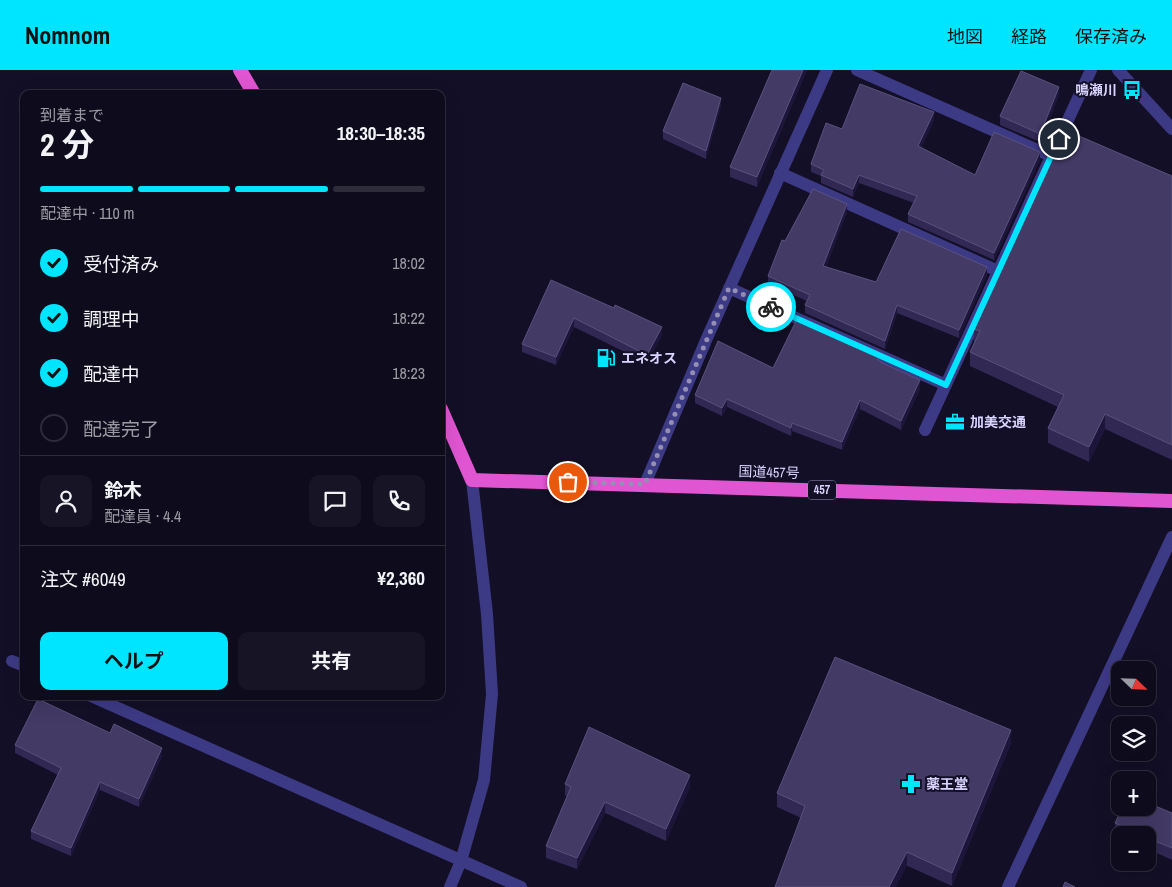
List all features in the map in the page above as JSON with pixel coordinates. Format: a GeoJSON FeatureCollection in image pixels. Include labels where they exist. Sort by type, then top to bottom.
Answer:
{"type":"FeatureCollection","features":[{"type":"Feature","properties":{"kind":"highway"},"geometry":{"type":"LineString","coordinates":[[240,70],[252,90]]}},
{"type":"Feature","properties":{"kind":"highway"},"geometry":{"type":"LineString","coordinates":[[445,419],[472,480]]}},
{"type":"Feature","properties":{"kind":"highway","name":"国道457号"},"geometry":{"type":"LineString","coordinates":[[472,480],[1172,501]]}},
{"type":"Feature","properties":{"kind":"street"},"geometry":{"type":"LineString","coordinates":[[645,484],[729,288],[827,70]]}},
{"type":"Feature","properties":{"kind":"street"},"geometry":{"type":"LineString","coordinates":[[857,70],[1051,156]]}},
{"type":"Feature","properties":{"kind":"street"},"geometry":{"type":"LineString","coordinates":[[925,430],[1091,70]]}},
{"type":"Feature","properties":{"kind":"street"},"geometry":{"type":"LineString","coordinates":[[1118,70],[1172,130]]}},
{"type":"Feature","properties":{"kind":"street"},"geometry":{"type":"LineString","coordinates":[[780,173],[998,271]]}},
{"type":"Feature","properties":{"kind":"street"},"geometry":{"type":"LineString","coordinates":[[729,288],[946,385]]}},
{"type":"Feature","properties":{"kind":"street"},"geometry":{"type":"LineString","coordinates":[[450,887],[461,861],[484,780],[492,694],[487,614],[472,480]]}},
{"type":"Feature","properties":{"kind":"street"},"geometry":{"type":"LineString","coordinates":[[1008,887],[1172,537]]}},
{"type":"Feature","properties":{"kind":"street"},"geometry":{"type":"LineString","coordinates":[[12,661],[20,664]]}},
{"type":"Feature","properties":{"kind":"street"},"geometry":{"type":"LineString","coordinates":[[100,700],[520,887]]}},
{"type":"Feature","properties":{"kind":"building"},"geometry":{"type":"Polygon","coordinates":[[[772,70],[803,70],[757,177],[730,167],[772,70]]]}},
{"type":"Feature","properties":{"kind":"building"},"geometry":{"type":"Polygon","coordinates":[[[1021,71],[1059,87],[1043,127],[1050,130],[1047,137],[1000,116],[1021,71]]]}},
{"type":"Feature","properties":{"kind":"building"},"geometry":{"type":"Polygon","coordinates":[[[683,83],[721,98],[706,151],[663,131],[683,83]]]}},
{"type":"Feature","properties":{"kind":"building"},"geometry":{"type":"Polygon","coordinates":[[[860,84],[934,112],[918,146],[975,175],[994,132],[1040,152],[994,253],[908,214],[917,196],[859,175],[853,189],[821,175],[824,170],[811,164],[826,123],[842,129],[860,84]]]}},
{"type":"Feature","properties":{"kind":"building"},"geometry":{"type":"Polygon","coordinates":[[[1065,130],[1172,176],[1172,445],[1105,414],[1089,447],[1048,428],[1064,395],[970,352],[980,331],[974,329],[1065,130]]]}},
{"type":"Feature","properties":{"kind":"building"},"geometry":{"type":"Polygon","coordinates":[[[813,189],[847,204],[823,266],[876,282],[901,229],[987,267],[959,330],[897,305],[885,341],[805,305],[810,295],[768,276],[782,240],[785,241],[813,189]]]}},
{"type":"Feature","properties":{"kind":"building"},"geometry":{"type":"Polygon","coordinates":[[[551,280],[614,308],[615,305],[662,327],[647,355],[574,318],[556,357],[522,344],[551,280]]]}},
{"type":"Feature","properties":{"kind":"building"},"geometry":{"type":"Polygon","coordinates":[[[797,319],[879,356],[878,360],[882,363],[920,380],[901,421],[860,400],[842,442],[792,423],[791,428],[727,399],[722,408],[695,395],[718,341],[773,368],[797,319]]]}},
{"type":"Feature","properties":{"kind":"building"},"geometry":{"type":"Polygon","coordinates":[[[835,657],[1011,730],[952,873],[907,852],[889,887],[775,887],[805,806],[777,793],[835,657]]]}},
{"type":"Feature","properties":{"kind":"building"},"geometry":{"type":"Polygon","coordinates":[[[38,700],[40,700],[110,733],[114,724],[162,748],[139,799],[100,782],[71,848],[31,831],[61,768],[15,745],[38,700]]]}},
{"type":"Feature","properties":{"kind":"building"},"geometry":{"type":"Polygon","coordinates":[[[589,727],[690,775],[666,829],[605,802],[577,858],[546,846],[571,787],[565,784],[589,727]]]}},
{"type":"Feature","properties":{"kind":"building"},"geometry":{"type":"Polygon","coordinates":[[[1156,806],[1172,813],[1172,848],[1156,841],[1156,826],[1122,826],[1115,823],[1118,816],[1156,816],[1156,806]]]}},
{"type":"Feature","properties":{"kind":"building"},"geometry":{"type":"Polygon","coordinates":[[[1065,882],[1075,887],[1063,887],[1065,882]]]}},
{"type":"Feature","properties":{"kind":"way so far"},"geometry":{"type":"LineString","coordinates":[[568,482],[645,484],[729,288],[771,307]]}},
{"type":"Feature","properties":{"kind":"place","name":"鳴瀬川"},"geometry":{"type":"Point","coordinates":[1132,90]}},
{"type":"Feature","properties":{"kind":"place","name":"エネオス"},"geometry":{"type":"Point","coordinates":[606,358]}},
{"type":"Feature","properties":{"kind":"place","name":"加美交通"},"geometry":{"type":"Point","coordinates":[955,422]}},
{"type":"Feature","properties":{"kind":"place","name":"薬王堂"},"geometry":{"type":"Point","coordinates":[911,784]}},
{"type":"Feature","properties":{"kind":"route"},"geometry":{"type":"LineString","coordinates":[[771,307],[946,385],[1059,139]]}}]}
